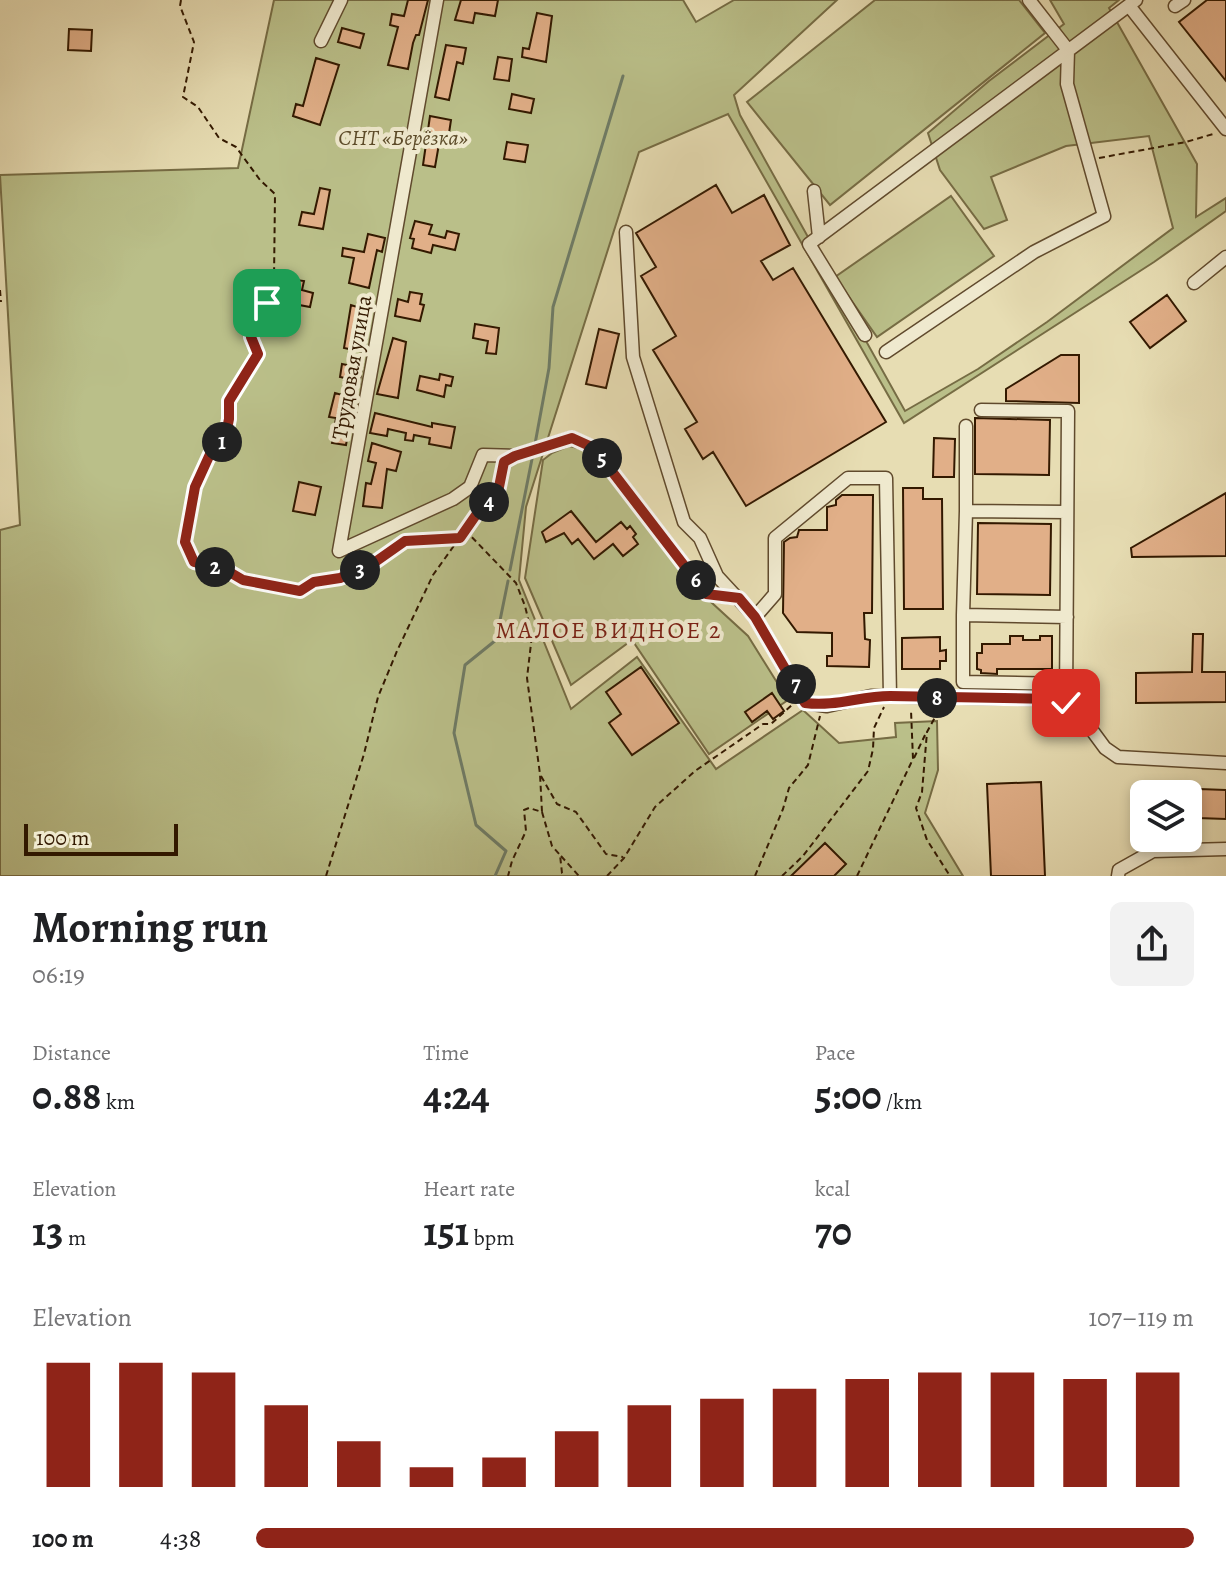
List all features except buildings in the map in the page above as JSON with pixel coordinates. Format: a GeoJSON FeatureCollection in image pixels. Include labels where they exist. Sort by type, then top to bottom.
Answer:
{"type":"FeatureCollection","features":[{"type":"Feature","properties":{"kind":"street"},"geometry":{"type":"LineString","coordinates":[[321,41],[341,0]]}},
{"type":"Feature","properties":{"kind":"street","name":"Трудовая улица"},"geometry":{"type":"LineString","coordinates":[[437,0],[339,551],[453,499],[470,487],[483,455],[515,456]]}},
{"type":"Feature","properties":{"kind":"street"},"geometry":{"type":"LineString","coordinates":[[886,352],[1034,252],[1104,216],[1067,84],[1068,50],[1029,0]]}},
{"type":"Feature","properties":{"kind":"street"},"geometry":{"type":"LineString","coordinates":[[865,335],[809,244],[1133,3],[1226,129]]}},
{"type":"Feature","properties":{"kind":"street"},"geometry":{"type":"LineString","coordinates":[[814,191],[819,237]]}},
{"type":"Feature","properties":{"kind":"street"},"geometry":{"type":"LineString","coordinates":[[626,232],[633,357],[684,522],[700,538],[717,576],[755,617],[805,703],[827,706],[871,696],[1054,699],[1074,706],[1105,748],[1118,757],[1226,763]]}},
{"type":"Feature","properties":{"kind":"street"},"geometry":{"type":"LineString","coordinates":[[1194,283],[1226,257]]}},
{"type":"Feature","properties":{"kind":"street"},"geometry":{"type":"LineString","coordinates":[[981,410],[1068,411],[1066,703]]}},
{"type":"Feature","properties":{"kind":"street"},"geometry":{"type":"LineString","coordinates":[[966,426],[963,682],[1066,684]]}},
{"type":"Feature","properties":{"kind":"street"},"geometry":{"type":"LineString","coordinates":[[515,456],[572,438],[594,448],[706,594],[739,598]]}},
{"type":"Feature","properties":{"kind":"street"},"geometry":{"type":"LineString","coordinates":[[755,617],[775,594],[775,538],[848,478],[886,478],[890,696]]}},
{"type":"Feature","properties":{"kind":"street"},"geometry":{"type":"LineString","coordinates":[[966,511],[1067,512]]}},
{"type":"Feature","properties":{"kind":"street"},"geometry":{"type":"LineString","coordinates":[[963,615],[1067,617]]}},
{"type":"Feature","properties":{"kind":"street"},"geometry":{"type":"LineString","coordinates":[[1118,876],[1119,870],[1153,851],[1226,849]]}},
{"type":"Feature","properties":{"kind":"path"},"geometry":{"type":"LineString","coordinates":[[181,0],[180,6],[194,42],[183,97],[198,107],[219,138],[236,147],[260,180],[275,194],[274,279],[251,337],[258,354],[229,401],[225,439],[211,452],[195,487],[185,542],[194,562],[226,570],[243,580],[300,591],[314,582],[340,578],[368,567],[405,541],[460,538]]}},
{"type":"Feature","properties":{"kind":"path"},"geometry":{"type":"LineString","coordinates":[[1089,160],[1213,134]]}},
{"type":"Feature","properties":{"kind":"path"},"geometry":{"type":"LineString","coordinates":[[0,290],[1,302]]}},
{"type":"Feature","properties":{"kind":"path"},"geometry":{"type":"LineString","coordinates":[[326,876],[378,697],[433,575],[476,515],[498,492],[504,462],[515,456]]}},
{"type":"Feature","properties":{"kind":"path"},"geometry":{"type":"LineString","coordinates":[[465,530],[516,583],[525,606],[532,635],[527,678],[542,812],[552,846],[579,876]]}},
{"type":"Feature","properties":{"kind":"path"},"geometry":{"type":"LineString","coordinates":[[782,876],[803,856],[868,771],[874,728],[890,696]]}},
{"type":"Feature","properties":{"kind":"path"},"geometry":{"type":"LineString","coordinates":[[911,697],[913,759]]}},
{"type":"Feature","properties":{"kind":"path"},"geometry":{"type":"LineString","coordinates":[[857,876],[945,698]]}},
{"type":"Feature","properties":{"kind":"path"},"geometry":{"type":"LineString","coordinates":[[607,876],[624,858],[655,807],[695,771],[763,724],[771,724],[791,705],[805,703]]}},
{"type":"Feature","properties":{"kind":"path"},"geometry":{"type":"LineString","coordinates":[[755,876],[789,788],[808,765],[821,713],[827,706]]}},
{"type":"Feature","properties":{"kind":"path"},"geometry":{"type":"LineString","coordinates":[[927,732],[922,792],[916,808],[927,840],[950,876]]}},
{"type":"Feature","properties":{"kind":"path"},"geometry":{"type":"LineString","coordinates":[[540,774],[557,804],[576,812],[606,854],[624,858]]}},
{"type":"Feature","properties":{"kind":"path"},"geometry":{"type":"LineString","coordinates":[[508,876],[526,831],[524,810],[529,808],[542,812]]}},
{"type":"Feature","properties":{"kind":"path"},"geometry":{"type":"LineString","coordinates":[[560,855],[565,876]]}},
{"type":"Feature","properties":{"kind":"green space","name":"СНТ «Берёзка»"},"geometry":{"type":"Polygon","coordinates":[[[274,0],[683,0],[696,22],[734,0],[837,0],[734,95],[740,115],[905,411],[978,369],[1047,322],[1173,228],[1149,136],[1066,146],[991,177],[1007,220],[984,229],[940,170],[928,133],[989,81],[1064,24],[1050,0],[1119,0],[1109,8],[1197,164],[1196,217],[1226,198],[1226,211],[1154,262],[904,423],[728,114],[639,152],[526,507],[519,580],[571,709],[637,657],[716,769],[803,710],[839,743],[896,737],[895,723],[937,721],[938,770],[925,813],[963,876],[0,876],[0,530],[20,525],[0,175],[238,168],[274,0]]]}},
{"type":"Feature","properties":{"kind":"green space"},"geometry":{"type":"Polygon","coordinates":[[[875,0],[1019,0],[1045,33],[830,205],[747,102],[875,0]]]}},
{"type":"Feature","properties":{"kind":"green space"},"geometry":{"type":"Polygon","coordinates":[[[951,196],[994,256],[877,337],[835,277],[951,196]]]}},
{"type":"Feature","properties":{"kind":"green space"},"geometry":{"type":"Polygon","coordinates":[[[569,446],[587,450],[617,481],[699,591],[748,636],[788,700],[709,754],[632,640],[571,685],[525,578],[543,460],[569,446]]]}},
{"type":"Feature","properties":{"kind":"waterway"},"geometry":{"type":"LineString","coordinates":[[535,444],[549,368],[553,307],[623,76]]}},
{"type":"Feature","properties":{"kind":"waterway"},"geometry":{"type":"LineString","coordinates":[[510,570],[532,459]]}},
{"type":"Feature","properties":{"kind":"waterway"},"geometry":{"type":"LineString","coordinates":[[495,876],[506,851],[476,825],[454,733],[465,665],[496,640],[508,581]]}},
{"type":"Feature","properties":{"kind":"district","name":"МАЛОЕ ВИДНОЕ 2"},"geometry":{"type":"Point","coordinates":[609,630]}},
{"type":"Feature","properties":{"kind":"route"},"geometry":{"type":"LineString","coordinates":[[267,303],[251,337],[258,354],[229,401],[225,439],[211,452],[195,487],[185,542],[194,562],[226,570],[243,580],[300,591],[314,582],[340,578],[368,567],[405,541],[460,538],[498,492],[504,462],[572,438],[594,448],[706,594],[739,598],[755,617],[805,703],[827,706],[871,696],[1054,699],[1066,703]]}}]}
